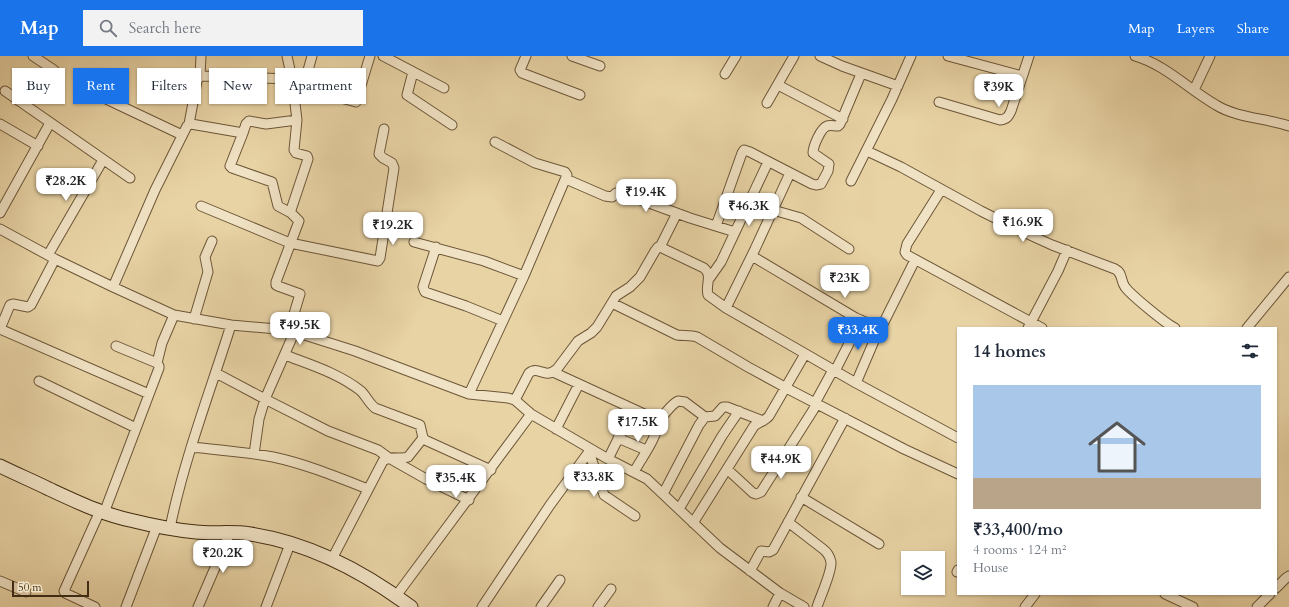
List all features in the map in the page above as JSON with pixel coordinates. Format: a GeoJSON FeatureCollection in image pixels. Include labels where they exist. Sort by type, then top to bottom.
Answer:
{"type":"FeatureCollection","features":[{"type":"Feature","properties":{"kind":"street"},"geometry":{"type":"LineString","coordinates":[[33,56],[51,68]]}},
{"type":"Feature","properties":{"kind":"street"},"geometry":{"type":"LineString","coordinates":[[200,68],[201,56]]}},
{"type":"Feature","properties":{"kind":"street"},"geometry":{"type":"LineString","coordinates":[[287,56],[290,68]]}},
{"type":"Feature","properties":{"kind":"street"},"geometry":{"type":"LineString","coordinates":[[309,68],[312,56]]}},
{"type":"Feature","properties":{"kind":"street"},"geometry":{"type":"LineString","coordinates":[[366,69],[370,56]]}},
{"type":"Feature","properties":{"kind":"street"},"geometry":{"type":"LineString","coordinates":[[383,56],[444,88]]}},
{"type":"Feature","properties":{"kind":"street"},"geometry":{"type":"LineString","coordinates":[[526,56],[520,70],[522,73],[580,94]]}},
{"type":"Feature","properties":{"kind":"street"},"geometry":{"type":"LineString","coordinates":[[572,56],[600,66]]}},
{"type":"Feature","properties":{"kind":"street"},"geometry":{"type":"LineString","coordinates":[[725,74],[736,56]]}},
{"type":"Feature","properties":{"kind":"street"},"geometry":{"type":"LineString","coordinates":[[767,103],[794,56]]}},
{"type":"Feature","properties":{"kind":"street"},"geometry":{"type":"LineString","coordinates":[[820,56],[861,74],[898,86]]}},
{"type":"Feature","properties":{"kind":"street"},"geometry":{"type":"LineString","coordinates":[[851,181],[898,86],[911,56]]}},
{"type":"Feature","properties":{"kind":"street"},"geometry":{"type":"LineString","coordinates":[[948,56],[1022,76]]}},
{"type":"Feature","properties":{"kind":"street"},"geometry":{"type":"LineString","coordinates":[[939,102],[1000,120],[1005,119],[1009,116],[1011,111],[1029,56]]}},
{"type":"Feature","properties":{"kind":"street"},"geometry":{"type":"LineString","coordinates":[[1135,56],[1152,59],[1194,90],[1226,110],[1236,114],[1289,126]]}},
{"type":"Feature","properties":{"kind":"street"},"geometry":{"type":"LineString","coordinates":[[1194,90],[1210,56]]}},
{"type":"Feature","properties":{"kind":"street"},"geometry":{"type":"LineString","coordinates":[[413,72],[407,95],[452,125]]}},
{"type":"Feature","properties":{"kind":"street"},"geometry":{"type":"LineString","coordinates":[[716,226],[743,151],[746,150],[812,184],[821,184],[828,171],[828,164],[813,153],[814,146],[825,127],[838,126],[843,119],[861,74]]}},
{"type":"Feature","properties":{"kind":"street"},"geometry":{"type":"LineString","coordinates":[[201,76],[275,82]]}},
{"type":"Feature","properties":{"kind":"street"},"geometry":{"type":"LineString","coordinates":[[778,85],[843,119]]}},
{"type":"Feature","properties":{"kind":"street"},"geometry":{"type":"LineString","coordinates":[[5,91],[50,124],[130,178]]}},
{"type":"Feature","properties":{"kind":"street"},"geometry":{"type":"LineString","coordinates":[[117,104],[182,135]]}},
{"type":"Feature","properties":{"kind":"street"},"geometry":{"type":"LineString","coordinates":[[112,286],[155,190],[189,124],[193,104]]}},
{"type":"Feature","properties":{"kind":"street"},"geometry":{"type":"LineString","coordinates":[[291,213],[308,159],[307,156],[296,153],[294,150],[297,120],[295,104]]}},
{"type":"Feature","properties":{"kind":"street"},"geometry":{"type":"LineString","coordinates":[[254,454],[259,419],[265,400],[285,355],[300,294],[276,285],[299,221],[291,213],[278,206],[271,181],[230,166],[246,124],[249,121],[266,124],[297,120]]}},
{"type":"Feature","properties":{"kind":"street"},"geometry":{"type":"LineString","coordinates":[[0,124],[38,146]]}},
{"type":"Feature","properties":{"kind":"street"},"geometry":{"type":"LineString","coordinates":[[0,212],[4,198],[38,146],[50,124]]}},
{"type":"Feature","properties":{"kind":"street"},"geometry":{"type":"LineString","coordinates":[[189,124],[243,133]]}},
{"type":"Feature","properties":{"kind":"street"},"geometry":{"type":"LineString","coordinates":[[201,206],[290,243],[380,260],[394,168],[392,163],[379,154],[384,129]]}},
{"type":"Feature","properties":{"kind":"street"},"geometry":{"type":"LineString","coordinates":[[469,394],[524,276],[567,175],[565,172],[535,162],[495,142]]}},
{"type":"Feature","properties":{"kind":"street"},"geometry":{"type":"LineString","coordinates":[[867,150],[1002,222],[1118,270],[1121,273],[1123,284],[1129,291],[1163,321],[1173,327]]}},
{"type":"Feature","properties":{"kind":"street"},"geometry":{"type":"LineString","coordinates":[[103,160],[52,257],[31,305],[28,307],[13,304],[10,305],[0,329],[149,394]]}},
{"type":"Feature","properties":{"kind":"street"},"geometry":{"type":"LineString","coordinates":[[768,162],[721,262],[709,279],[707,287],[708,295],[726,308],[856,384],[957,437]]}},
{"type":"Feature","properties":{"kind":"street"},"geometry":{"type":"LineString","coordinates":[[726,308],[752,256],[790,173]]}},
{"type":"Feature","properties":{"kind":"street"},"geometry":{"type":"LineString","coordinates":[[566,179],[605,196],[612,197],[619,192],[735,232]]}},
{"type":"Feature","properties":{"kind":"street"},"geometry":{"type":"LineString","coordinates":[[941,190],[905,249],[905,252],[915,260],[1029,325],[1058,272],[1067,250]]}},
{"type":"Feature","properties":{"kind":"street"},"geometry":{"type":"LineString","coordinates":[[773,210],[801,218],[849,249]]}},
{"type":"Feature","properties":{"kind":"street"},"geometry":{"type":"LineString","coordinates":[[515,400],[529,373],[535,370],[547,374],[553,372],[557,369],[578,340],[597,327],[619,294],[630,287],[640,277],[655,251],[660,247],[677,213]]}},
{"type":"Feature","properties":{"kind":"street"},"geometry":{"type":"LineString","coordinates":[[0,229],[52,257],[174,315],[231,325],[291,332],[355,351],[469,394],[515,400],[531,414],[590,451],[647,479],[720,548],[780,593],[804,607]]}},
{"type":"Feature","properties":{"kind":"street"},"geometry":{"type":"LineString","coordinates":[[194,319],[208,272],[205,257],[212,241]]}},
{"type":"Feature","properties":{"kind":"street"},"geometry":{"type":"LineString","coordinates":[[414,242],[484,261],[524,276]]}},
{"type":"Feature","properties":{"kind":"street"},"geometry":{"type":"LineString","coordinates":[[436,247],[423,288],[425,292],[503,321]]}},
{"type":"Feature","properties":{"kind":"street"},"geometry":{"type":"LineString","coordinates":[[660,247],[704,268],[707,271],[709,279]]}},
{"type":"Feature","properties":{"kind":"street"},"geometry":{"type":"LineString","coordinates":[[752,256],[861,320],[873,326],[880,327]]}},
{"type":"Feature","properties":{"kind":"street"},"geometry":{"type":"LineString","coordinates":[[856,384],[880,327],[883,324],[915,260]]}},
{"type":"Feature","properties":{"kind":"street"},"geometry":{"type":"LineString","coordinates":[[1248,327],[1289,278]]}},
{"type":"Feature","properties":{"kind":"street"},"geometry":{"type":"LineString","coordinates":[[612,303],[677,335],[692,335],[697,337],[786,388],[904,449],[957,474]]}},
{"type":"Feature","properties":{"kind":"street"},"geometry":{"type":"LineString","coordinates":[[95,607],[65,593],[64,591],[102,512],[136,428],[159,368],[157,364],[162,343],[174,315]]}},
{"type":"Feature","properties":{"kind":"street"},"geometry":{"type":"LineString","coordinates":[[727,469],[753,493],[756,494],[761,492],[816,403],[861,320]]}},
{"type":"Feature","properties":{"kind":"street"},"geometry":{"type":"LineString","coordinates":[[126,607],[163,527],[174,510],[191,447],[231,325]]}},
{"type":"Feature","properties":{"kind":"street"},"geometry":{"type":"LineString","coordinates":[[116,346],[157,364]]}},
{"type":"Feature","properties":{"kind":"street"},"geometry":{"type":"LineString","coordinates":[[693,523],[754,426],[769,416],[805,354]]}},
{"type":"Feature","properties":{"kind":"street"},"geometry":{"type":"LineString","coordinates":[[285,355],[333,373],[362,392],[375,408],[418,423],[421,427],[422,438],[408,457],[389,458],[383,461],[332,559]]}},
{"type":"Feature","properties":{"kind":"street"},"geometry":{"type":"LineString","coordinates":[[553,372],[658,419]]}},
{"type":"Feature","properties":{"kind":"street"},"geometry":{"type":"LineString","coordinates":[[216,373],[265,400],[328,431],[378,450],[426,479],[468,500]]}},
{"type":"Feature","properties":{"kind":"street"},"geometry":{"type":"LineString","coordinates":[[39,380],[136,428]]}},
{"type":"Feature","properties":{"kind":"street"},"geometry":{"type":"LineString","coordinates":[[556,429],[579,384]]}},
{"type":"Feature","properties":{"kind":"street"},"geometry":{"type":"LineString","coordinates":[[634,472],[656,432],[658,419],[668,408],[678,401],[685,402],[705,417],[715,416],[723,407],[727,407],[763,421]]}},
{"type":"Feature","properties":{"kind":"street"},"geometry":{"type":"LineString","coordinates":[[608,459],[633,409]]}},
{"type":"Feature","properties":{"kind":"street"},"geometry":{"type":"LineString","coordinates":[[679,509],[722,436],[739,411]]}},
{"type":"Feature","properties":{"kind":"street"},"geometry":{"type":"LineString","coordinates":[[396,596],[491,470],[531,414]]}},
{"type":"Feature","properties":{"kind":"street"},"geometry":{"type":"LineString","coordinates":[[663,494],[705,417]]}},
{"type":"Feature","properties":{"kind":"street"},"geometry":{"type":"LineString","coordinates":[[750,571],[761,551],[769,552],[772,550],[846,418]]}},
{"type":"Feature","properties":{"kind":"street"},"geometry":{"type":"LineString","coordinates":[[422,438],[491,470]]}},
{"type":"Feature","properties":{"kind":"street"},"geometry":{"type":"LineString","coordinates":[[618,438],[646,450]]}},
{"type":"Feature","properties":{"kind":"street"},"geometry":{"type":"LineString","coordinates":[[191,447],[254,454],[288,461],[335,476],[368,489]]}},
{"type":"Feature","properties":{"kind":"street"},"geometry":{"type":"LineString","coordinates":[[590,451],[604,495],[635,516]]}},
{"type":"Feature","properties":{"kind":"street"},"geometry":{"type":"LineString","coordinates":[[482,607],[550,505],[590,451]]}},
{"type":"Feature","properties":{"kind":"street"},"geometry":{"type":"LineString","coordinates":[[0,466],[84,506],[133,521],[197,532],[230,532],[250,534],[290,544],[332,559],[380,584],[411,607]]}},
{"type":"Feature","properties":{"kind":"street"},"geometry":{"type":"LineString","coordinates":[[801,497],[879,544]]}},
{"type":"Feature","properties":{"kind":"street"},"geometry":{"type":"LineString","coordinates":[[788,522],[823,549],[831,560],[829,572],[817,607]]}},
{"type":"Feature","properties":{"kind":"street"},"geometry":{"type":"LineString","coordinates":[[198,607],[230,532]]}},
{"type":"Feature","properties":{"kind":"street"},"geometry":{"type":"LineString","coordinates":[[266,607],[290,544]]}},
{"type":"Feature","properties":{"kind":"street"},"geometry":{"type":"LineString","coordinates":[[1277,587],[1289,576]]}},
{"type":"Feature","properties":{"kind":"street"},"geometry":{"type":"LineString","coordinates":[[541,607],[560,580]]}},
{"type":"Feature","properties":{"kind":"street"},"geometry":{"type":"LineString","coordinates":[[0,581],[26,592]]}},
{"type":"Feature","properties":{"kind":"street"},"geometry":{"type":"LineString","coordinates":[[598,607],[611,588]]}},
{"type":"Feature","properties":{"kind":"street"},"geometry":{"type":"LineString","coordinates":[[773,607],[780,593]]}},
{"type":"Feature","properties":{"kind":"street"},"geometry":{"type":"LineString","coordinates":[[1025,607],[1034,595]]}},
{"type":"Feature","properties":{"kind":"street"},"geometry":{"type":"LineString","coordinates":[[1167,595],[1193,607]]}},
{"type":"Feature","properties":{"kind":"street"},"geometry":{"type":"LineString","coordinates":[[1257,607],[1269,595]]}}]}
